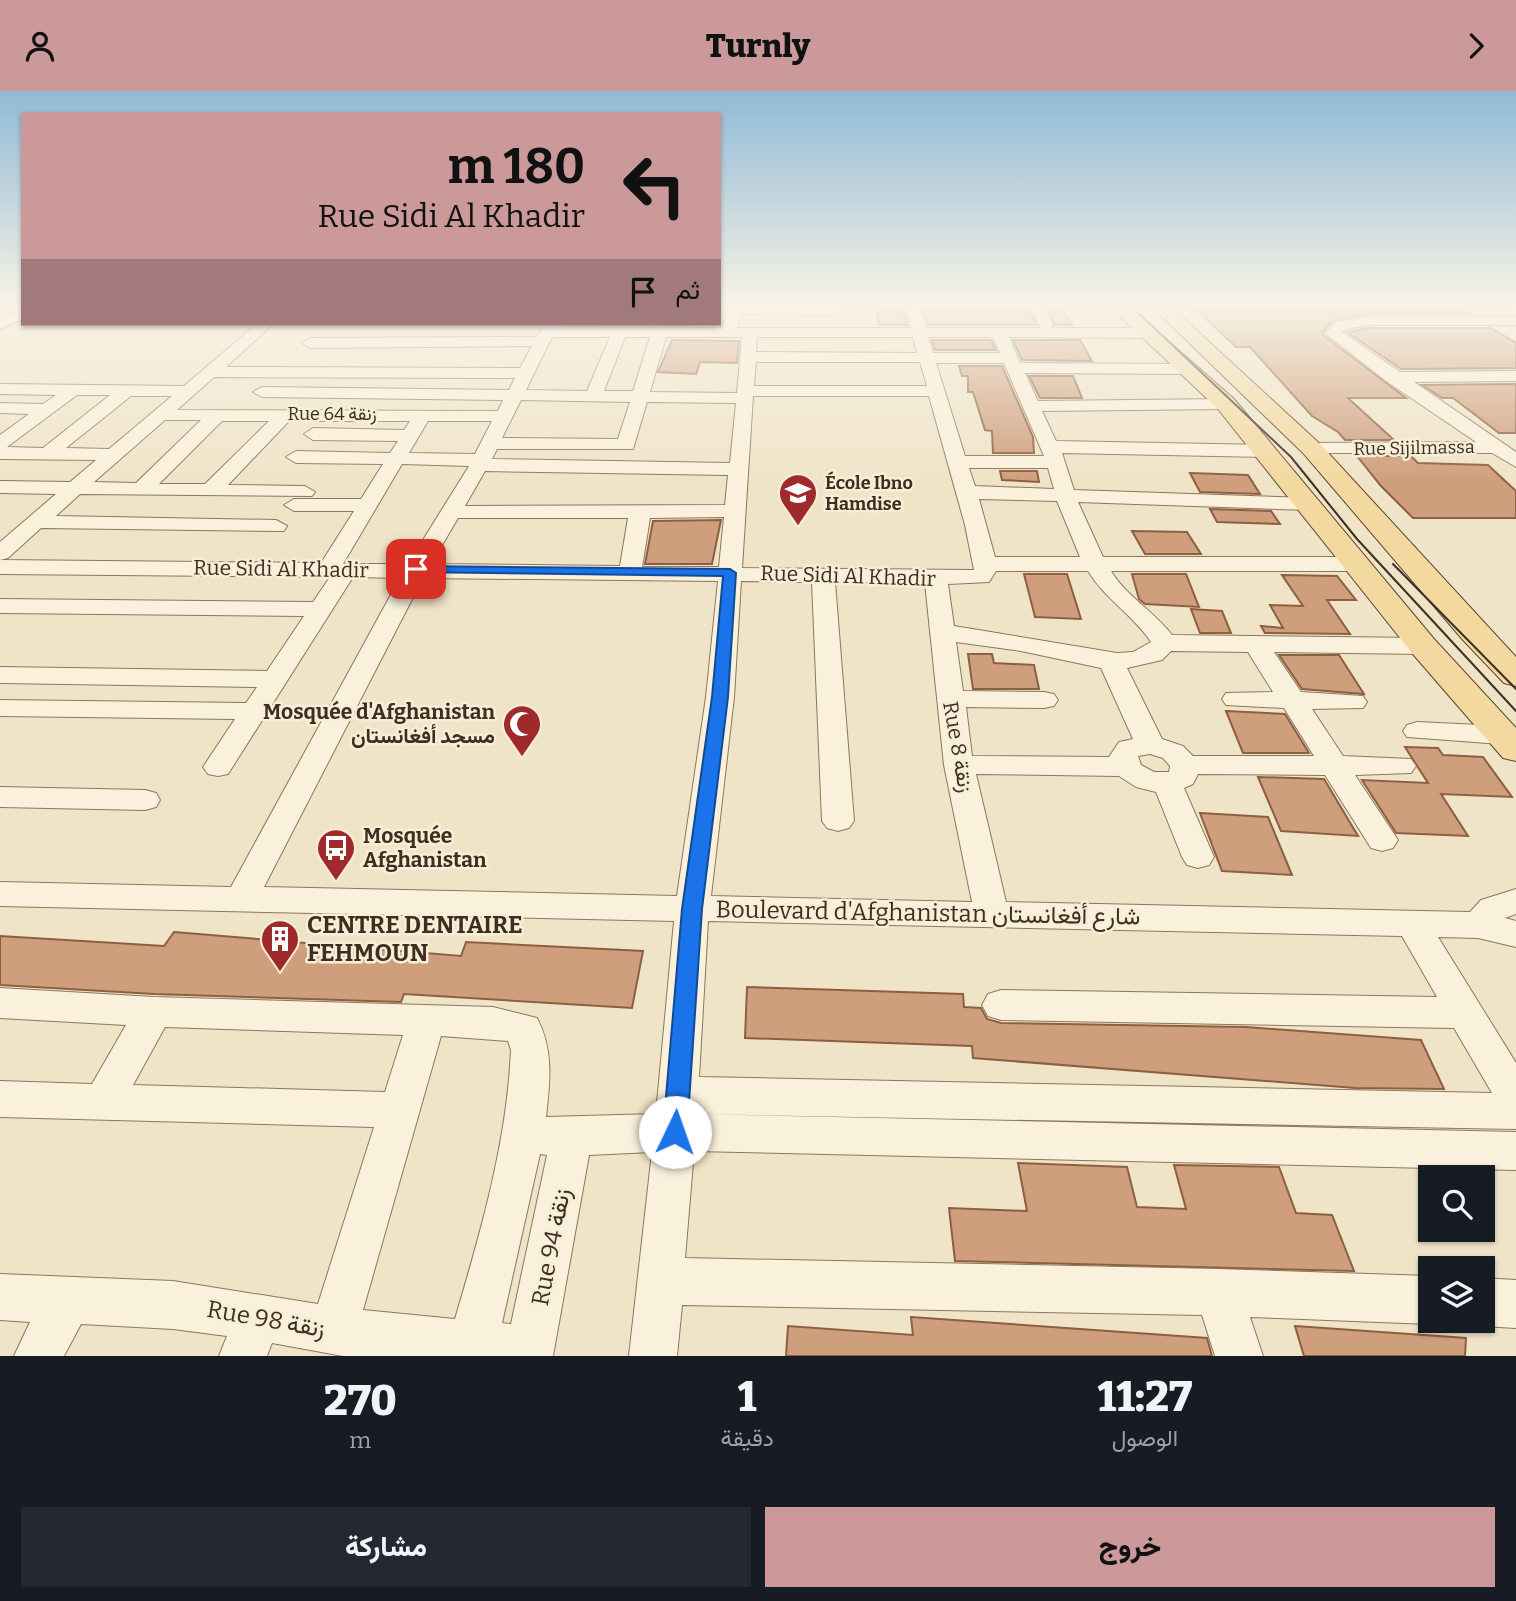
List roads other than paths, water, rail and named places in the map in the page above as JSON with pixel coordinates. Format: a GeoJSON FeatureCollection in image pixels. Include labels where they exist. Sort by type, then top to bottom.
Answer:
{"type":"FeatureCollection","features":[{"type":"Feature","properties":{"kind":"main road"},"geometry":{"type":"LineString","coordinates":[[1180,363],[1226,404],[1423,646],[1508,742]]}},
{"type":"Feature","properties":{"kind":"main road"},"geometry":{"type":"LineString","coordinates":[[1221,363],[1312,449],[1474,633],[1516,675]]}},
{"type":"Feature","properties":{"kind":"street"},"geometry":{"type":"LineString","coordinates":[[0,553],[220,363]]}},
{"type":"Feature","properties":{"kind":"street"},"geometry":{"type":"LineString","coordinates":[[240,414],[290,363]]}},
{"type":"Feature","properties":{"kind":"street"},"geometry":{"type":"LineString","coordinates":[[241,899],[416,569],[453,512],[531,363]]}},
{"type":"Feature","properties":{"kind":"street"},"geometry":{"type":"LineString","coordinates":[[593,397],[607,363]]}},
{"type":"Feature","properties":{"kind":"street"},"geometry":{"type":"LineString","coordinates":[[620,466],[650,363]]}},
{"type":"Feature","properties":{"kind":"street"},"geometry":{"type":"LineString","coordinates":[[653,1356],[692,909],[720,697],[747,363]]}},
{"type":"Feature","properties":{"kind":"street"},"geometry":{"type":"LineString","coordinates":[[753,363],[1008,363]]}},
{"type":"Feature","properties":{"kind":"street"},"geometry":{"type":"LineString","coordinates":[[1011,363],[1053,455],[1072,518],[1095,564],[1109,587],[1152,625],[1165,643]]}},
{"type":"Feature","properties":{"kind":"street"},"geometry":{"type":"LineString","coordinates":[[1012,363],[1186,369]]}},
{"type":"Feature","properties":{"kind":"street"},"geometry":{"type":"LineString","coordinates":[[1372,363],[1516,461]]}},
{"type":"Feature","properties":{"kind":"street"},"geometry":{"type":"LineString","coordinates":[[1501,363],[1516,375]]}},
{"type":"Feature","properties":{"kind":"street"},"geometry":{"type":"LineString","coordinates":[[930,364],[983,570]]}},
{"type":"Feature","properties":{"kind":"street"},"geometry":{"type":"LineString","coordinates":[[209,372],[526,373]]}},
{"type":"Feature","properties":{"kind":"street"},"geometry":{"type":"LineString","coordinates":[[1392,377],[1516,375]]}},
{"type":"Feature","properties":{"kind":"street"},"geometry":{"type":"LineString","coordinates":[[0,389],[186,391]]}},
{"type":"Feature","properties":{"kind":"street"},"geometry":{"type":"LineString","coordinates":[[4,438],[73,390]]}},
{"type":"Feature","properties":{"kind":"street"},"geometry":{"type":"LineString","coordinates":[[47,454],[126,391]]}},
{"type":"Feature","properties":{"kind":"street"},"geometry":{"type":"LineString","coordinates":[[262,392],[507,405],[593,397],[936,391]]}},
{"type":"Feature","properties":{"kind":"street"},"geometry":{"type":"LineString","coordinates":[[1030,406],[1226,404]]}},
{"type":"Feature","properties":{"kind":"street","name":"Rue 64 زنقة"},"geometry":{"type":"LineString","coordinates":[[161,415],[424,415],[507,405]]}},
{"type":"Feature","properties":{"kind":"street"},"geometry":{"type":"LineString","coordinates":[[0,408],[47,409]]}},
{"type":"Feature","properties":{"kind":"street"},"geometry":{"type":"LineString","coordinates":[[142,489],[218,414]]}},
{"type":"Feature","properties":{"kind":"street"},"geometry":{"type":"LineString","coordinates":[[211,490],[286,414]]}},
{"type":"Feature","properties":{"kind":"street"},"geometry":{"type":"LineString","coordinates":[[272,491],[329,414]]}},
{"type":"Feature","properties":{"kind":"street"},"geometry":{"type":"LineString","coordinates":[[218,767],[321,609],[369,505],[424,415]]}},
{"type":"Feature","properties":{"kind":"street"},"geometry":{"type":"LineString","coordinates":[[313,434],[410,436]]}},
{"type":"Feature","properties":{"kind":"street"},"geometry":{"type":"LineString","coordinates":[[296,457],[399,459],[483,456],[626,445]]}},
{"type":"Feature","properties":{"kind":"street","name":"Rue Sijilmassa"},"geometry":{"type":"LineString","coordinates":[[1312,449],[1516,447]]}},
{"type":"Feature","properties":{"kind":"street"},"geometry":{"type":"LineString","coordinates":[[956,462],[1053,455],[1266,451]]}},
{"type":"Feature","properties":{"kind":"street"},"geometry":{"type":"LineString","coordinates":[[0,453],[114,455]]}},
{"type":"Feature","properties":{"kind":"street"},"geometry":{"type":"LineString","coordinates":[[483,456],[620,466],[739,469]]}},
{"type":"Feature","properties":{"kind":"street"},"geometry":{"type":"LineString","coordinates":[[240,568],[300,498],[329,458]]}},
{"type":"Feature","properties":{"kind":"street"},"geometry":{"type":"LineString","coordinates":[[0,487],[272,491],[300,498],[369,505]]}},
{"type":"Feature","properties":{"kind":"street"},"geometry":{"type":"LineString","coordinates":[[965,492],[1308,503]]}},
{"type":"Feature","properties":{"kind":"street"},"geometry":{"type":"LineString","coordinates":[[630,572],[640,511]]}},
{"type":"Feature","properties":{"kind":"street"},"geometry":{"type":"LineString","coordinates":[[453,512],[734,511]]}},
{"type":"Feature","properties":{"kind":"street"},"geometry":{"type":"LineString","coordinates":[[36,522],[276,526]]}},
{"type":"Feature","properties":{"kind":"street","name":"Rue Sidi Al Khadir"},"geometry":{"type":"LineString","coordinates":[[0,567],[730,573],[936,579],[983,570],[1095,564],[1356,564]]}},
{"type":"Feature","properties":{"kind":"street"},"geometry":{"type":"LineString","coordinates":[[823,575],[838,821]]}},
{"type":"Feature","properties":{"kind":"street","name":"Rue 8 زنقة"},"geometry":{"type":"LineString","coordinates":[[936,579],[959,765],[991,913]]}},
{"type":"Feature","properties":{"kind":"street"},"geometry":{"type":"LineString","coordinates":[[0,606],[321,609]]}},
{"type":"Feature","properties":{"kind":"street"},"geometry":{"type":"LineString","coordinates":[[941,632],[1024,643],[1068,656],[1111,660],[1142,658],[1157,652],[1165,643],[1423,646]]}},
{"type":"Feature","properties":{"kind":"street"},"geometry":{"type":"LineString","coordinates":[[1256,644],[1382,839]]}},
{"type":"Feature","properties":{"kind":"street"},"geometry":{"type":"LineString","coordinates":[[1111,660],[1129,704],[1151,745]]}},
{"type":"Feature","properties":{"kind":"street"},"geometry":{"type":"LineString","coordinates":[[0,675],[274,679]]}},
{"type":"Feature","properties":{"kind":"street"},"geometry":{"type":"LineString","coordinates":[[949,699],[1044,700]]}},
{"type":"Feature","properties":{"kind":"street"},"geometry":{"type":"LineString","coordinates":[[1236,699],[1353,702]]}},
{"type":"Feature","properties":{"kind":"street"},"geometry":{"type":"LineString","coordinates":[[0,708],[253,711]]}},
{"type":"Feature","properties":{"kind":"street"},"geometry":{"type":"LineString","coordinates":[[1417,731],[1508,742]]}},
{"type":"Feature","properties":{"kind":"street"},"geometry":{"type":"LineString","coordinates":[[1125,767],[1123,756],[1129,748],[1151,745],[1173,752],[1176,774],[1198,857]]}},
{"type":"Feature","properties":{"kind":"street"},"geometry":{"type":"LineString","coordinates":[[959,765],[1125,767],[1143,779],[1176,774],[1401,765]]}},
{"type":"Feature","properties":{"kind":"street"},"geometry":{"type":"LineString","coordinates":[[0,797],[145,800]]}},
{"type":"Feature","properties":{"kind":"street","name":"Boulevard d'Afghanistan شارع أفغانستان"},"geometry":{"type":"LineString","coordinates":[[0,894],[1478,925],[1516,934]]}},
{"type":"Feature","properties":{"kind":"street"},"geometry":{"type":"LineString","coordinates":[[1478,925],[1493,909],[1516,901]]}},
{"type":"Feature","properties":{"kind":"street"},"geometry":{"type":"LineString","coordinates":[[1412,924],[1516,1098]]}},
{"type":"Feature","properties":{"kind":"street"},"geometry":{"type":"LineString","coordinates":[[0,1003],[154,1012],[494,1022],[520,1026],[531,1038],[529,1087],[522,1135],[510,1202],[471,1347]]}},
{"type":"Feature","properties":{"kind":"street"},"geometry":{"type":"LineString","coordinates":[[1000,1005],[1465,1013]]}},
{"type":"Feature","properties":{"kind":"street"},"geometry":{"type":"LineString","coordinates":[[104,1100],[154,1012]]}},
{"type":"Feature","properties":{"kind":"street"},"geometry":{"type":"LineString","coordinates":[[333,1331],[426,1021]]}},
{"type":"Feature","properties":{"kind":"street"},"geometry":{"type":"LineString","coordinates":[[0,1099],[401,1110]]}},
{"type":"Feature","properties":{"kind":"street"},"geometry":{"type":"LineString","coordinates":[[962,1121],[1516,1111]]}},
{"type":"Feature","properties":{"kind":"street"},"geometry":{"type":"LineString","coordinates":[[522,1135],[571,1137],[676,1113],[962,1121],[1516,1151]]}},
{"type":"Feature","properties":{"kind":"street","name":"Rue 94 زنقة"},"geometry":{"type":"LineString","coordinates":[[530,1353],[571,1137]]}},
{"type":"Feature","properties":{"kind":"street"},"geometry":{"type":"LineString","coordinates":[[660,1281],[1218,1292],[1418,1300]]}},
{"type":"Feature","properties":{"kind":"street"},"geometry":{"type":"LineString","coordinates":[[1218,1292],[1239,1356]]}},
{"type":"Feature","properties":{"kind":"street","name":"Rue 98 زنقة"},"geometry":{"type":"LineString","coordinates":[[0,1297],[173,1305],[250,1336],[333,1331],[530,1353]]}},
{"type":"Feature","properties":{"kind":"street"},"geometry":{"type":"LineString","coordinates":[[38,1356],[69,1299]]}},
{"type":"Feature","properties":{"kind":"street"},"geometry":{"type":"LineString","coordinates":[[1495,1303],[1516,1304]]}},
{"type":"Feature","properties":{"kind":"tram line"},"geometry":{"type":"LineString","coordinates":[[1192,363],[1291,457],[1357,539],[1516,711]]}},
{"type":"Feature","properties":{"kind":"tram line"},"geometry":{"type":"LineString","coordinates":[[1393,564],[1516,689]]}},
{"type":"Feature","properties":{"kind":"place","name":"École Ibno Hamdise"},"geometry":{"type":"Point","coordinates":[798,527]}},
{"type":"Feature","properties":{"kind":"place","name":"Mosquée d'Afghanistan مسجد أفغانستان"},"geometry":{"type":"Point","coordinates":[522,758]}},
{"type":"Feature","properties":{"kind":"place","name":"Mosquée Afghanistan"},"geometry":{"type":"Point","coordinates":[336,882]}},
{"type":"Feature","properties":{"kind":"place","name":"CENTRE DENTAIRE FEHMOUN"},"geometry":{"type":"Point","coordinates":[280,973]}}]}
